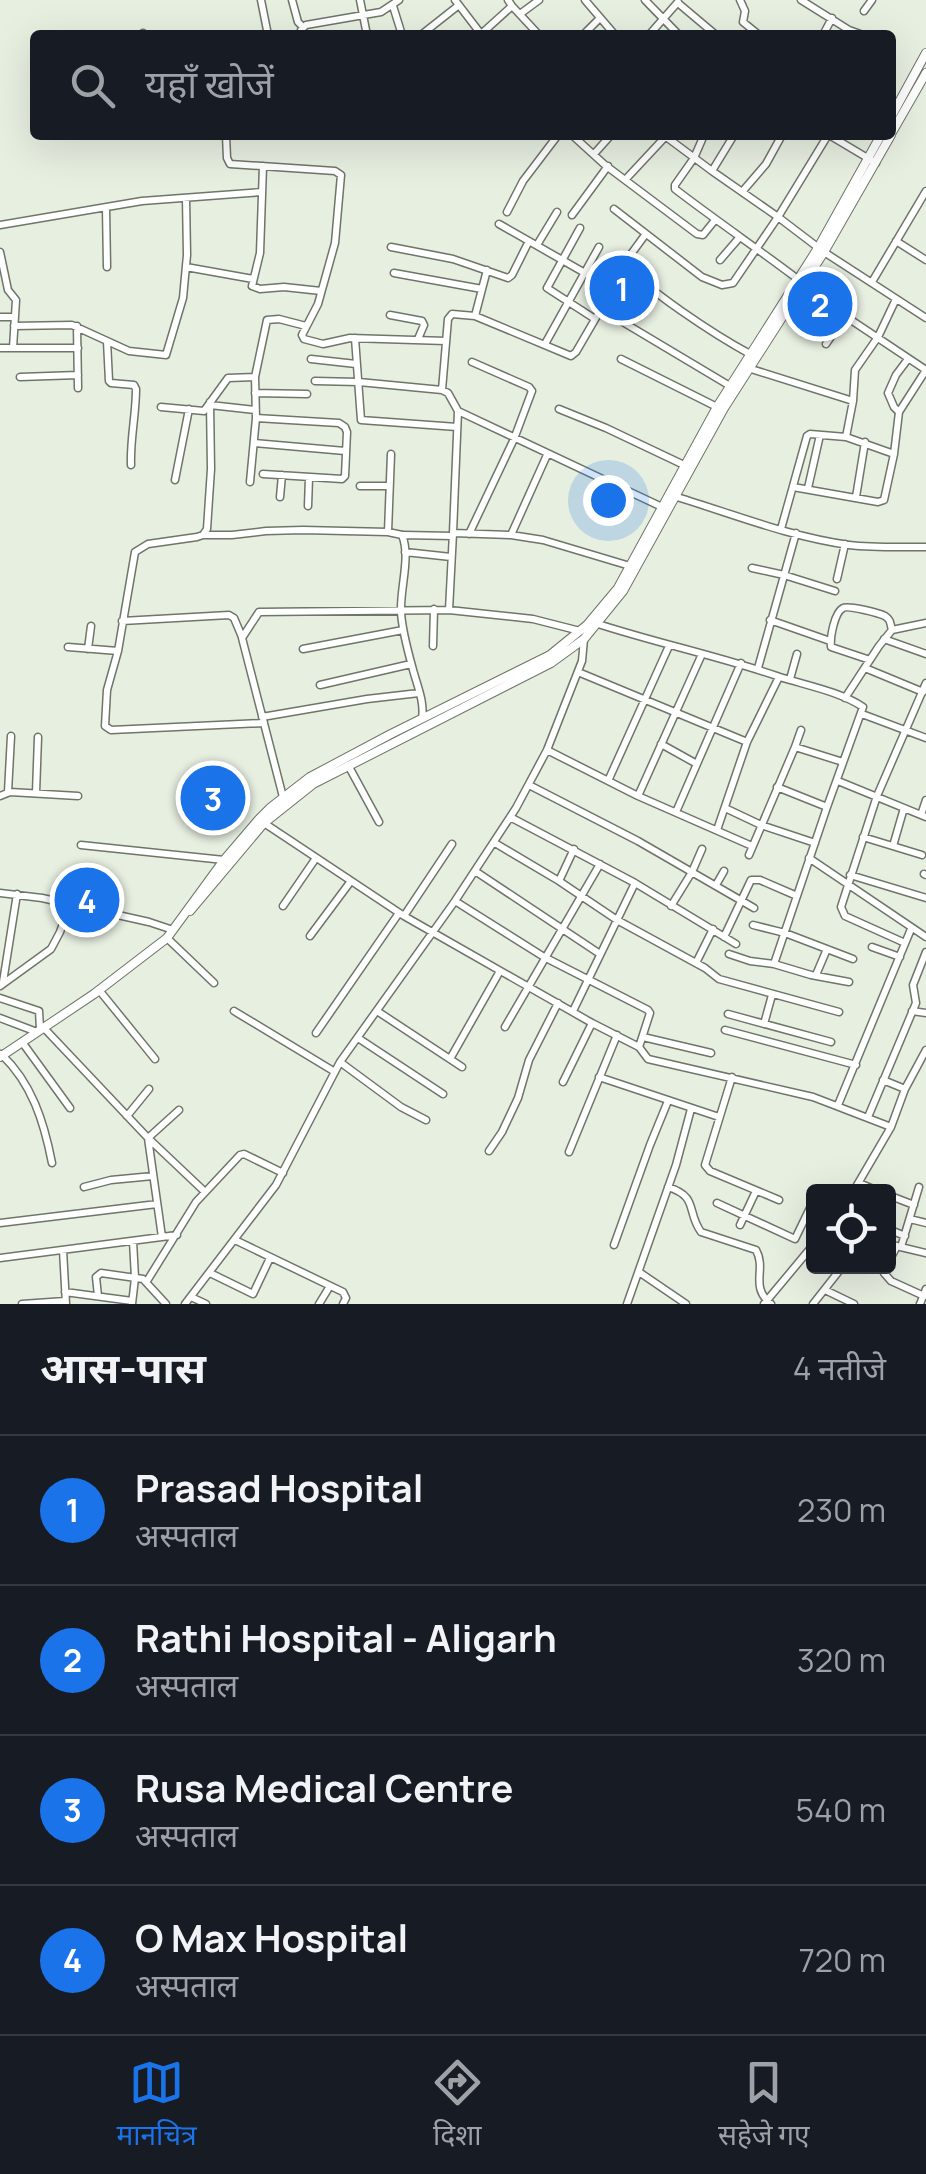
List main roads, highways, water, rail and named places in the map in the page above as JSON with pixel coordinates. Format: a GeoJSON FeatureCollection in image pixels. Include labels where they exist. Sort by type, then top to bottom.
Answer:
{"type":"FeatureCollection","features":[{"type":"Feature","properties":{"kind":"place","name":"Prasad Hospital"},"geometry":{"type":"Point","coordinates":[622,288]}},
{"type":"Feature","properties":{"kind":"place","name":"Rathi Hospital - Aligarh"},"geometry":{"type":"Point","coordinates":[820,304]}},
{"type":"Feature","properties":{"kind":"place","name":"Rusa Medical Centre"},"geometry":{"type":"Point","coordinates":[213,798]}},
{"type":"Feature","properties":{"kind":"place","name":"O Max Hospital"},"geometry":{"type":"Point","coordinates":[87,900]}}]}
